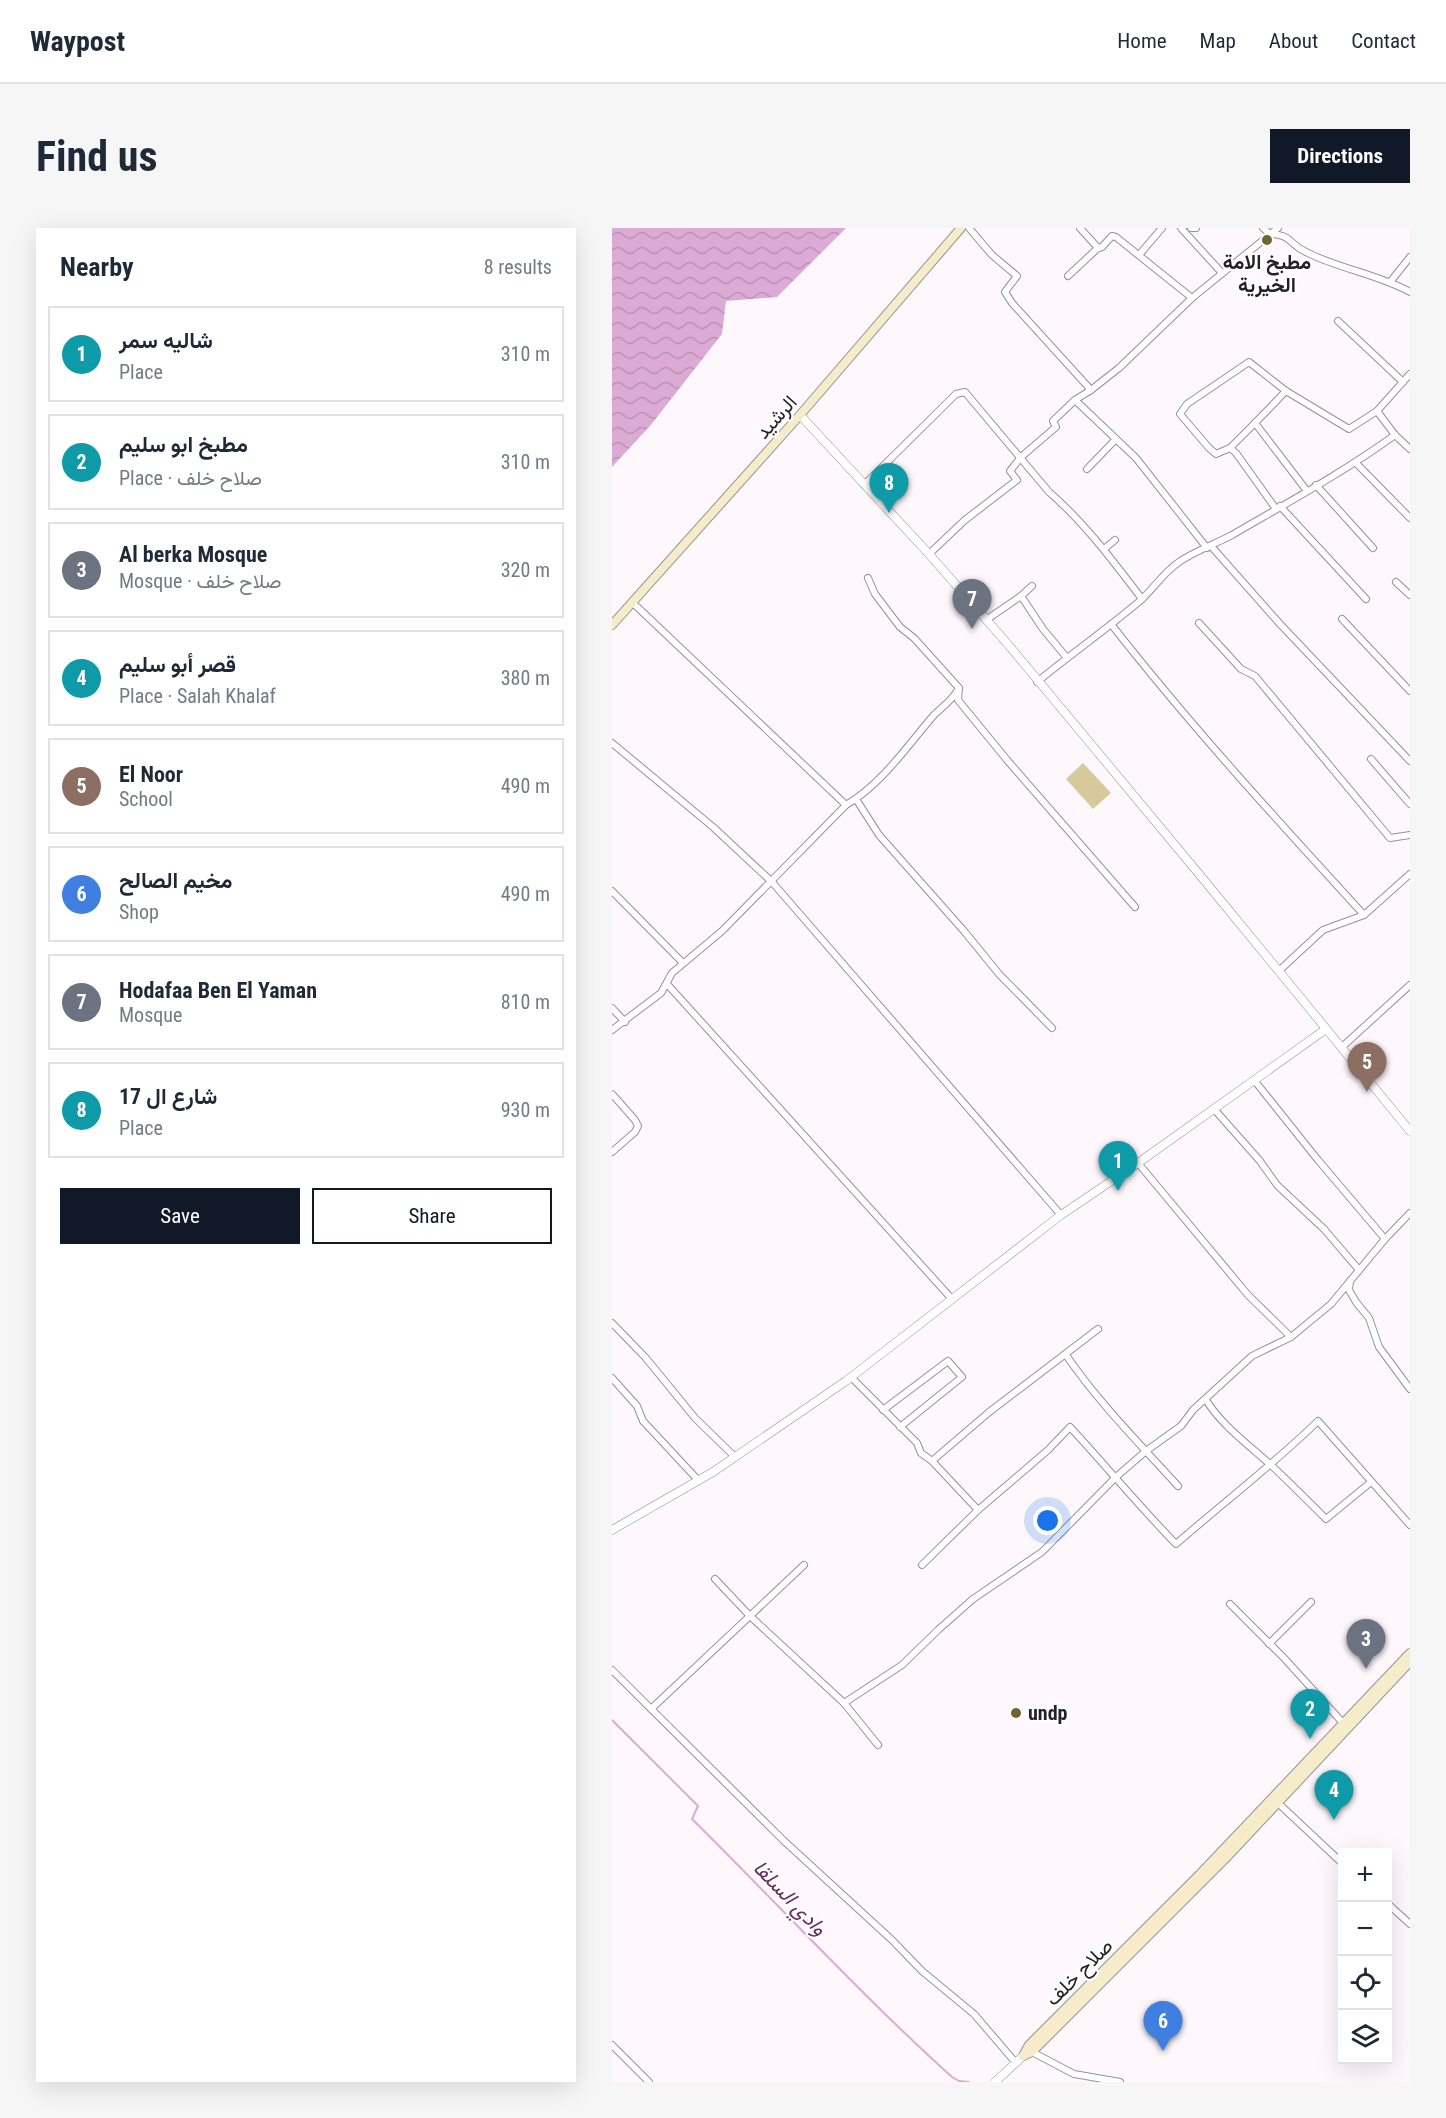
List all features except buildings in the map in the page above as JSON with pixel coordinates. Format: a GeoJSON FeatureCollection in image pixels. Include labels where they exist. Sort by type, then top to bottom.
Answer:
{"type":"FeatureCollection","features":[{"type":"Feature","properties":{"kind":"main road","name":"الرشيد"},"geometry":{"type":"LineString","coordinates":[[612,625],[800,415],[961,228]]}},
{"type":"Feature","properties":{"kind":"main road","name":"صلاح خلف"},"geometry":{"type":"LineString","coordinates":[[1019,2060],[1029,2045],[1200,1874],[1410,1653]]}},
{"type":"Feature","properties":{"kind":"main road","name":"صلاح خلف"},"geometry":{"type":"LineString","coordinates":[[1019,2060],[1032,2052],[1182,1903],[1410,1662]]}},
{"type":"Feature","properties":{"kind":"street"},"geometry":{"type":"LineString","coordinates":[[969,228],[992,255],[1017,276],[1005,292],[1012,303],[1091,390]]}},
{"type":"Feature","properties":{"kind":"street"},"geometry":{"type":"LineString","coordinates":[[1080,228],[1098,248]]}},
{"type":"Feature","properties":{"kind":"street"},"geometry":{"type":"LineString","coordinates":[[1139,255],[1162,228]]}},
{"type":"Feature","properties":{"kind":"street"},"geometry":{"type":"LineString","coordinates":[[1181,228],[1204,252],[1215,268],[1222,273]]}},
{"type":"Feature","properties":{"kind":"street"},"geometry":{"type":"LineString","coordinates":[[1263,228],[1270,234],[1283,234],[1303,251],[1360,273],[1391,281],[1410,291]]}},
{"type":"Feature","properties":{"kind":"street"},"geometry":{"type":"LineString","coordinates":[[929,554],[965,520],[1017,480],[1010,471],[1021,457],[1056,427],[1053,421],[1075,400],[1119,368],[1192,298],[1278,228]]}},
{"type":"Feature","properties":{"kind":"street"},"geometry":{"type":"LineString","coordinates":[[1068,276],[1112,236],[1192,298]]}},
{"type":"Feature","properties":{"kind":"street"},"geometry":{"type":"LineString","coordinates":[[1391,281],[1410,256]]}},
{"type":"Feature","properties":{"kind":"street"},"geometry":{"type":"LineString","coordinates":[[1338,321],[1403,382]]}},
{"type":"Feature","properties":{"kind":"street"},"geometry":{"type":"LineString","coordinates":[[1286,391],[1230,448],[1216,454],[1180,414],[1187,404],[1249,362],[1286,391],[1349,429],[1377,411],[1410,374]]}},
{"type":"Feature","properties":{"kind":"street"},"geometry":{"type":"LineString","coordinates":[[864,485],[939,410],[960,392],[965,392],[1049,492],[1104,549],[1142,599]]}},
{"type":"Feature","properties":{"kind":"street"},"geometry":{"type":"LineString","coordinates":[[1075,400],[1136,458],[1209,547],[1410,762]]}},
{"type":"Feature","properties":{"kind":"street"},"geometry":{"type":"LineString","coordinates":[[1377,411],[1395,435],[1410,449]]}},
{"type":"Feature","properties":{"kind":"street"},"geometry":{"type":"LineString","coordinates":[[800,415],[929,554],[986,620],[1410,1131]]}},
{"type":"Feature","properties":{"kind":"street"},"geometry":{"type":"LineString","coordinates":[[1255,423],[1307,491]]}},
{"type":"Feature","properties":{"kind":"street"},"geometry":{"type":"LineString","coordinates":[[1037,682],[1089,644],[1142,599],[1179,562],[1356,464],[1395,435]]}},
{"type":"Feature","properties":{"kind":"street"},"geometry":{"type":"LineString","coordinates":[[1087,469],[1116,439]]}},
{"type":"Feature","properties":{"kind":"street"},"geometry":{"type":"LineString","coordinates":[[1230,448],[1278,507],[1366,599]]}},
{"type":"Feature","properties":{"kind":"street"},"geometry":{"type":"LineString","coordinates":[[1356,464],[1410,518]]}},
{"type":"Feature","properties":{"kind":"street"},"geometry":{"type":"LineString","coordinates":[[1316,485],[1373,548]]}},
{"type":"Feature","properties":{"kind":"street"},"geometry":{"type":"LineString","coordinates":[[1104,549],[1115,540]]}},
{"type":"Feature","properties":{"kind":"street"},"geometry":{"type":"LineString","coordinates":[[868,578],[875,594],[900,627],[914,638],[959,688],[958,700],[1135,907]]}},
{"type":"Feature","properties":{"kind":"street"},"geometry":{"type":"LineString","coordinates":[[1396,582],[1410,595]]}},
{"type":"Feature","properties":{"kind":"street"},"geometry":{"type":"LineString","coordinates":[[986,620],[1032,586]]}},
{"type":"Feature","properties":{"kind":"street"},"geometry":{"type":"LineString","coordinates":[[1021,596],[1043,629],[1067,658]]}},
{"type":"Feature","properties":{"kind":"street"},"geometry":{"type":"LineString","coordinates":[[633,603],[846,804]]}},
{"type":"Feature","properties":{"kind":"street"},"geometry":{"type":"LineString","coordinates":[[1342,619],[1410,691]]}},
{"type":"Feature","properties":{"kind":"street"},"geometry":{"type":"LineString","coordinates":[[1199,623],[1241,669],[1255,676],[1390,838],[1410,835]]}},
{"type":"Feature","properties":{"kind":"street"},"geometry":{"type":"LineString","coordinates":[[1110,624],[1184,716],[1364,915]]}},
{"type":"Feature","properties":{"kind":"street"},"geometry":{"type":"LineString","coordinates":[[612,1030],[661,993],[672,972],[722,931],[846,804],[867,791],[938,711],[955,696],[959,688]]}},
{"type":"Feature","properties":{"kind":"street"},"geometry":{"type":"LineString","coordinates":[[612,743],[713,827],[772,882],[1061,1215]]}},
{"type":"Feature","properties":{"kind":"street"},"geometry":{"type":"LineString","coordinates":[[1371,759],[1410,804]]}},
{"type":"Feature","properties":{"kind":"street"},"geometry":{"type":"LineString","coordinates":[[856,799],[879,835],[999,974],[1052,1028]]}},
{"type":"Feature","properties":{"kind":"street"},"geometry":{"type":"LineString","coordinates":[[1282,968],[1323,930],[1364,915],[1410,874]]}},
{"type":"Feature","properties":{"kind":"street"},"geometry":{"type":"LineString","coordinates":[[612,891],[683,963]]}},
{"type":"Feature","properties":{"kind":"street"},"geometry":{"type":"LineString","coordinates":[[667,984],[951,1298]]}},
{"type":"Feature","properties":{"kind":"street"},"geometry":{"type":"LineString","coordinates":[[1341,1047],[1410,986]]}},
{"type":"Feature","properties":{"kind":"street"},"geometry":{"type":"LineString","coordinates":[[612,1008],[625,1022]]}},
{"type":"Feature","properties":{"kind":"street"},"geometry":{"type":"LineString","coordinates":[[612,1530],[713,1472],[851,1377],[1061,1215],[1326,1029]]}},
{"type":"Feature","properties":{"kind":"street"},"geometry":{"type":"LineString","coordinates":[[1254,1080],[1385,1239]]}},
{"type":"Feature","properties":{"kind":"street"},"geometry":{"type":"LineString","coordinates":[[612,1094],[638,1126],[635,1132],[612,1152]]}},
{"type":"Feature","properties":{"kind":"street"},"geometry":{"type":"LineString","coordinates":[[1214,1109],[1260,1161],[1277,1185],[1324,1229],[1359,1270]]}},
{"type":"Feature","properties":{"kind":"street"},"geometry":{"type":"LineString","coordinates":[[1138,1163],[1248,1295],[1291,1337]]}},
{"type":"Feature","properties":{"kind":"street"},"geometry":{"type":"LineString","coordinates":[[844,1703],[902,1665],[973,1599],[1042,1552],[1116,1478],[1146,1451],[1181,1426],[1193,1410],[1252,1356],[1291,1337],[1331,1304],[1385,1239],[1410,1214]]}},
{"type":"Feature","properties":{"kind":"street"},"geometry":{"type":"LineString","coordinates":[[1350,1280],[1349,1290],[1369,1318],[1379,1347],[1410,1389]]}},
{"type":"Feature","properties":{"kind":"street"},"geometry":{"type":"LineString","coordinates":[[612,1323],[645,1357],[695,1418],[735,1456]]}},
{"type":"Feature","properties":{"kind":"street"},"geometry":{"type":"LineString","coordinates":[[932,1461],[988,1413],[1098,1329]]}},
{"type":"Feature","properties":{"kind":"street"},"geometry":{"type":"LineString","coordinates":[[1066,1355],[1089,1388],[1178,1486]]}},
{"type":"Feature","properties":{"kind":"street"},"geometry":{"type":"LineString","coordinates":[[883,1410],[948,1361],[962,1377],[900,1427]]}},
{"type":"Feature","properties":{"kind":"street"},"geometry":{"type":"LineString","coordinates":[[851,1377],[917,1443],[921,1453],[932,1461],[978,1510]]}},
{"type":"Feature","properties":{"kind":"street"},"geometry":{"type":"LineString","coordinates":[[612,1378],[637,1406],[643,1421],[698,1480]]}},
{"type":"Feature","properties":{"kind":"street"},"geometry":{"type":"LineString","coordinates":[[1206,1400],[1216,1415],[1243,1442],[1326,1519],[1371,1482]]}},
{"type":"Feature","properties":{"kind":"street"},"geometry":{"type":"LineString","coordinates":[[922,1565],[978,1510],[1025,1471],[1070,1427],[1176,1544],[1270,1465],[1318,1421],[1410,1525]]}},
{"type":"Feature","properties":{"kind":"street"},"geometry":{"type":"LineString","coordinates":[[651,1710],[804,1565]]}},
{"type":"Feature","properties":{"kind":"street"},"geometry":{"type":"LineString","coordinates":[[715,1579],[750,1616],[844,1703],[878,1745]]}},
{"type":"Feature","properties":{"kind":"street"},"geometry":{"type":"LineString","coordinates":[[1269,1644],[1311,1602]]}},
{"type":"Feature","properties":{"kind":"street"},"geometry":{"type":"LineString","coordinates":[[1230,1604],[1343,1723]]}},
{"type":"Feature","properties":{"kind":"street"},"geometry":{"type":"LineString","coordinates":[[612,1670],[783,1840],[892,1940],[922,1971],[974,2014],[1019,2060],[996,2081]]}},
{"type":"Feature","properties":{"kind":"street"},"geometry":{"type":"LineString","coordinates":[[1278,1803],[1338,1859]]}},
{"type":"Feature","properties":{"kind":"street"},"geometry":{"type":"LineString","coordinates":[[1392,1908],[1410,1924]]}},
{"type":"Feature","properties":{"kind":"street"},"geometry":{"type":"LineString","coordinates":[[612,2045],[649,2082]]}},
{"type":"Feature","properties":{"kind":"street"},"geometry":{"type":"LineString","coordinates":[[1032,2052],[1074,2074],[1120,2082]]}},
{"type":"Feature","properties":{"kind":"shaded area"},"geometry":{"type":"Polygon","coordinates":[[[1083,763],[1111,793],[1093,809],[1066,779],[1083,763]]]}},
{"type":"Feature","properties":{"kind":"water"},"geometry":{"type":"Polygon","coordinates":[[[612,228],[846,228],[777,297],[726,301],[722,334],[650,426],[612,467],[612,228]]]}},
{"type":"Feature","properties":{"kind":"waterway","name":"وادي السلقا"},"geometry":{"type":"LineString","coordinates":[[612,1720],[698,1806],[692,1819],[820,1950],[952,2077],[959,2081],[969,2082]]}},
{"type":"Feature","properties":{"kind":"place","name":"مطبخ الامة الخيرية"},"geometry":{"type":"Point","coordinates":[1267,240]}},
{"type":"Feature","properties":{"kind":"place","name":"شارع ال 17"},"geometry":{"type":"Point","coordinates":[889,513]}},
{"type":"Feature","properties":{"kind":"place","name":"Hodafaa Ben El Yaman"},"geometry":{"type":"Point","coordinates":[972,629]}},
{"type":"Feature","properties":{"kind":"place","name":"El Noor"},"geometry":{"type":"Point","coordinates":[1367,1092]}},
{"type":"Feature","properties":{"kind":"place","name":"شاليه سمر"},"geometry":{"type":"Point","coordinates":[1118,1191]}},
{"type":"Feature","properties":{"kind":"place","name":"Al berka Mosque"},"geometry":{"type":"Point","coordinates":[1366,1669]}},
{"type":"Feature","properties":{"kind":"place","name":"undp"},"geometry":{"type":"Point","coordinates":[1016,1713]}},
{"type":"Feature","properties":{"kind":"place","name":"مطبخ ابو سليم"},"geometry":{"type":"Point","coordinates":[1310,1739]}},
{"type":"Feature","properties":{"kind":"place","name":"قصر أبو سليم"},"geometry":{"type":"Point","coordinates":[1334,1820]}},
{"type":"Feature","properties":{"kind":"place","name":"مخيم الصالح"},"geometry":{"type":"Point","coordinates":[1163,2051]}}]}
